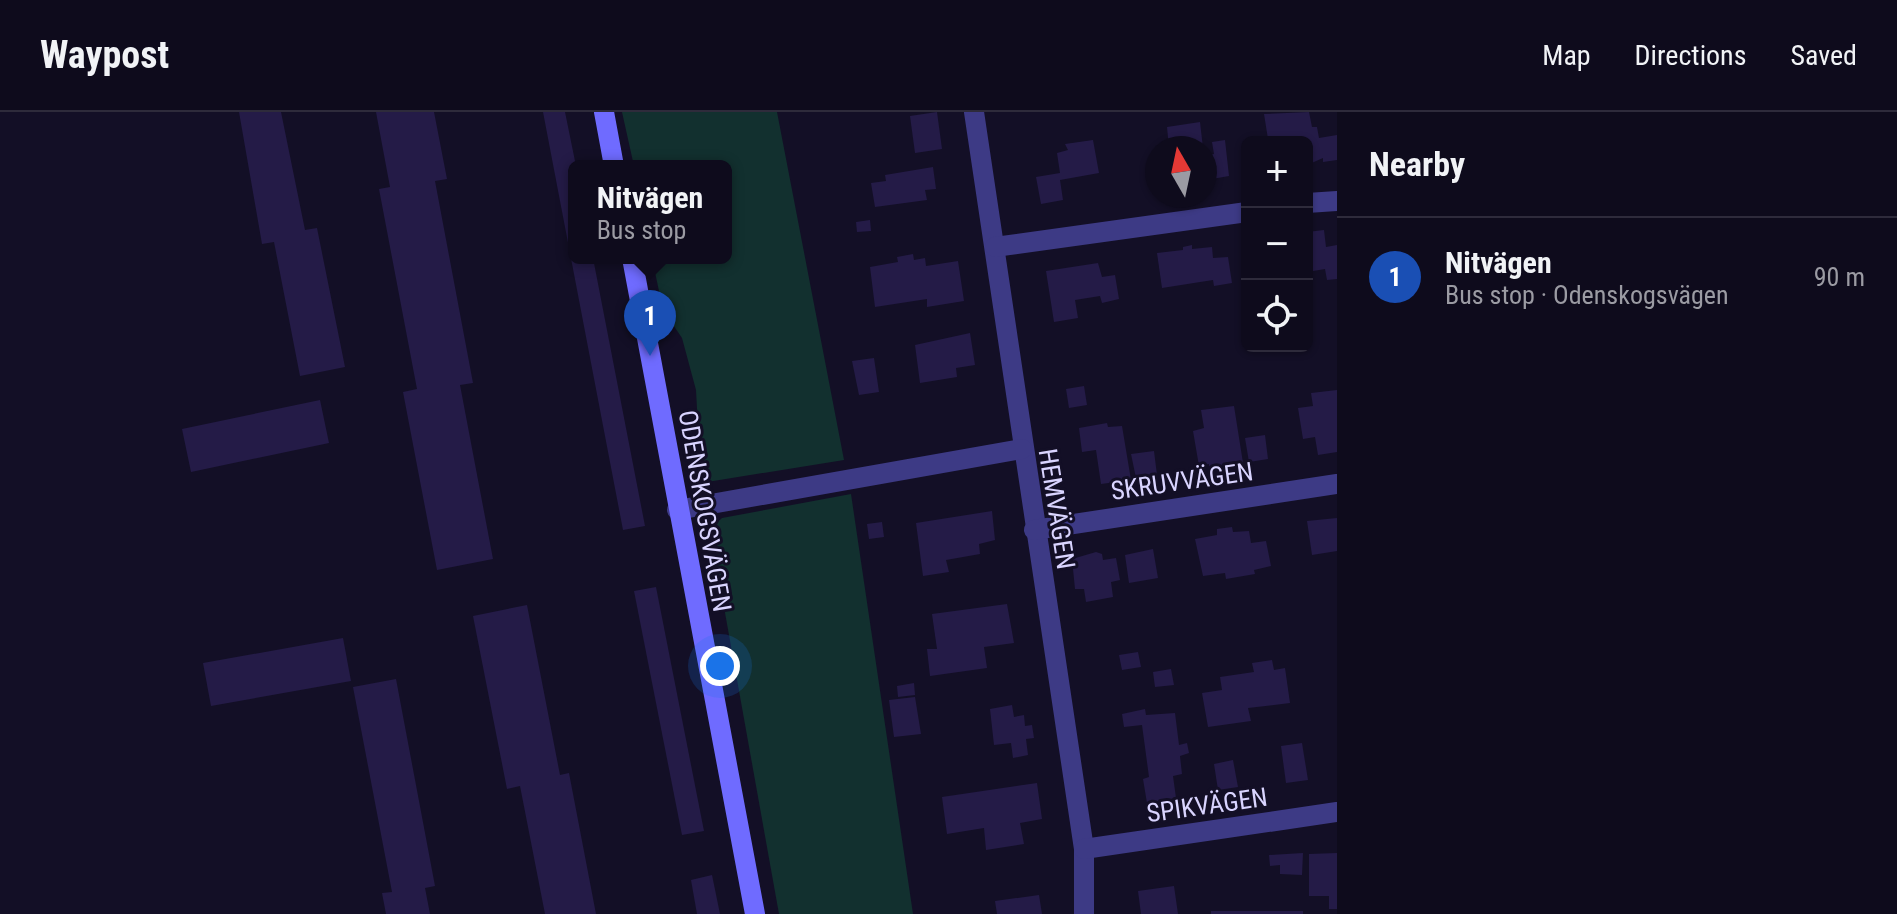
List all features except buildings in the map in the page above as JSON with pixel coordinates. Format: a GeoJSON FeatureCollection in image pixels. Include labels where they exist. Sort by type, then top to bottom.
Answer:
{"type":"FeatureCollection","features":[{"type":"Feature","properties":{"kind":"street"},"geometry":{"type":"LineString","coordinates":[[604,112],[613,160]]}},
{"type":"Feature","properties":{"kind":"street","name":"HEMVÄGEN"},"geometry":{"type":"LineString","coordinates":[[974,112],[1084,849],[1084,914]]}},
{"type":"Feature","properties":{"kind":"street"},"geometry":{"type":"LineString","coordinates":[[1313,203],[1337,201]]}},
{"type":"Feature","properties":{"kind":"street"},"geometry":{"type":"LineString","coordinates":[[995,247],[1241,213]]}},
{"type":"Feature","properties":{"kind":"street","name":"ODENSKOGSVÄGEN"},"geometry":{"type":"LineString","coordinates":[[633,264],[755,914]]}},
{"type":"Feature","properties":{"kind":"street"},"geometry":{"type":"LineString","coordinates":[[677,510],[1022,449]]}},
{"type":"Feature","properties":{"kind":"street","name":"SKRUVVÄGEN"},"geometry":{"type":"LineString","coordinates":[[1034,530],[1337,484]]}},
{"type":"Feature","properties":{"kind":"street","name":"SPIKVÄGEN"},"geometry":{"type":"LineString","coordinates":[[1084,849],[1337,812]]}},
{"type":"Feature","properties":{"kind":"green space"},"geometry":{"type":"Polygon","coordinates":[[[622,112],[777,112],[844,460],[701,483],[696,390],[682,338],[663,310],[653,264],[732,264],[732,160],[633,160],[622,112]]]}},
{"type":"Feature","properties":{"kind":"green space"},"geometry":{"type":"Polygon","coordinates":[[[851,494],[913,914],[779,914],[710,529],[722,518],[851,494]]]}},
{"type":"Feature","properties":{"kind":"place","name":"Nitvägen"},"geometry":{"type":"Point","coordinates":[650,356]}}]}
